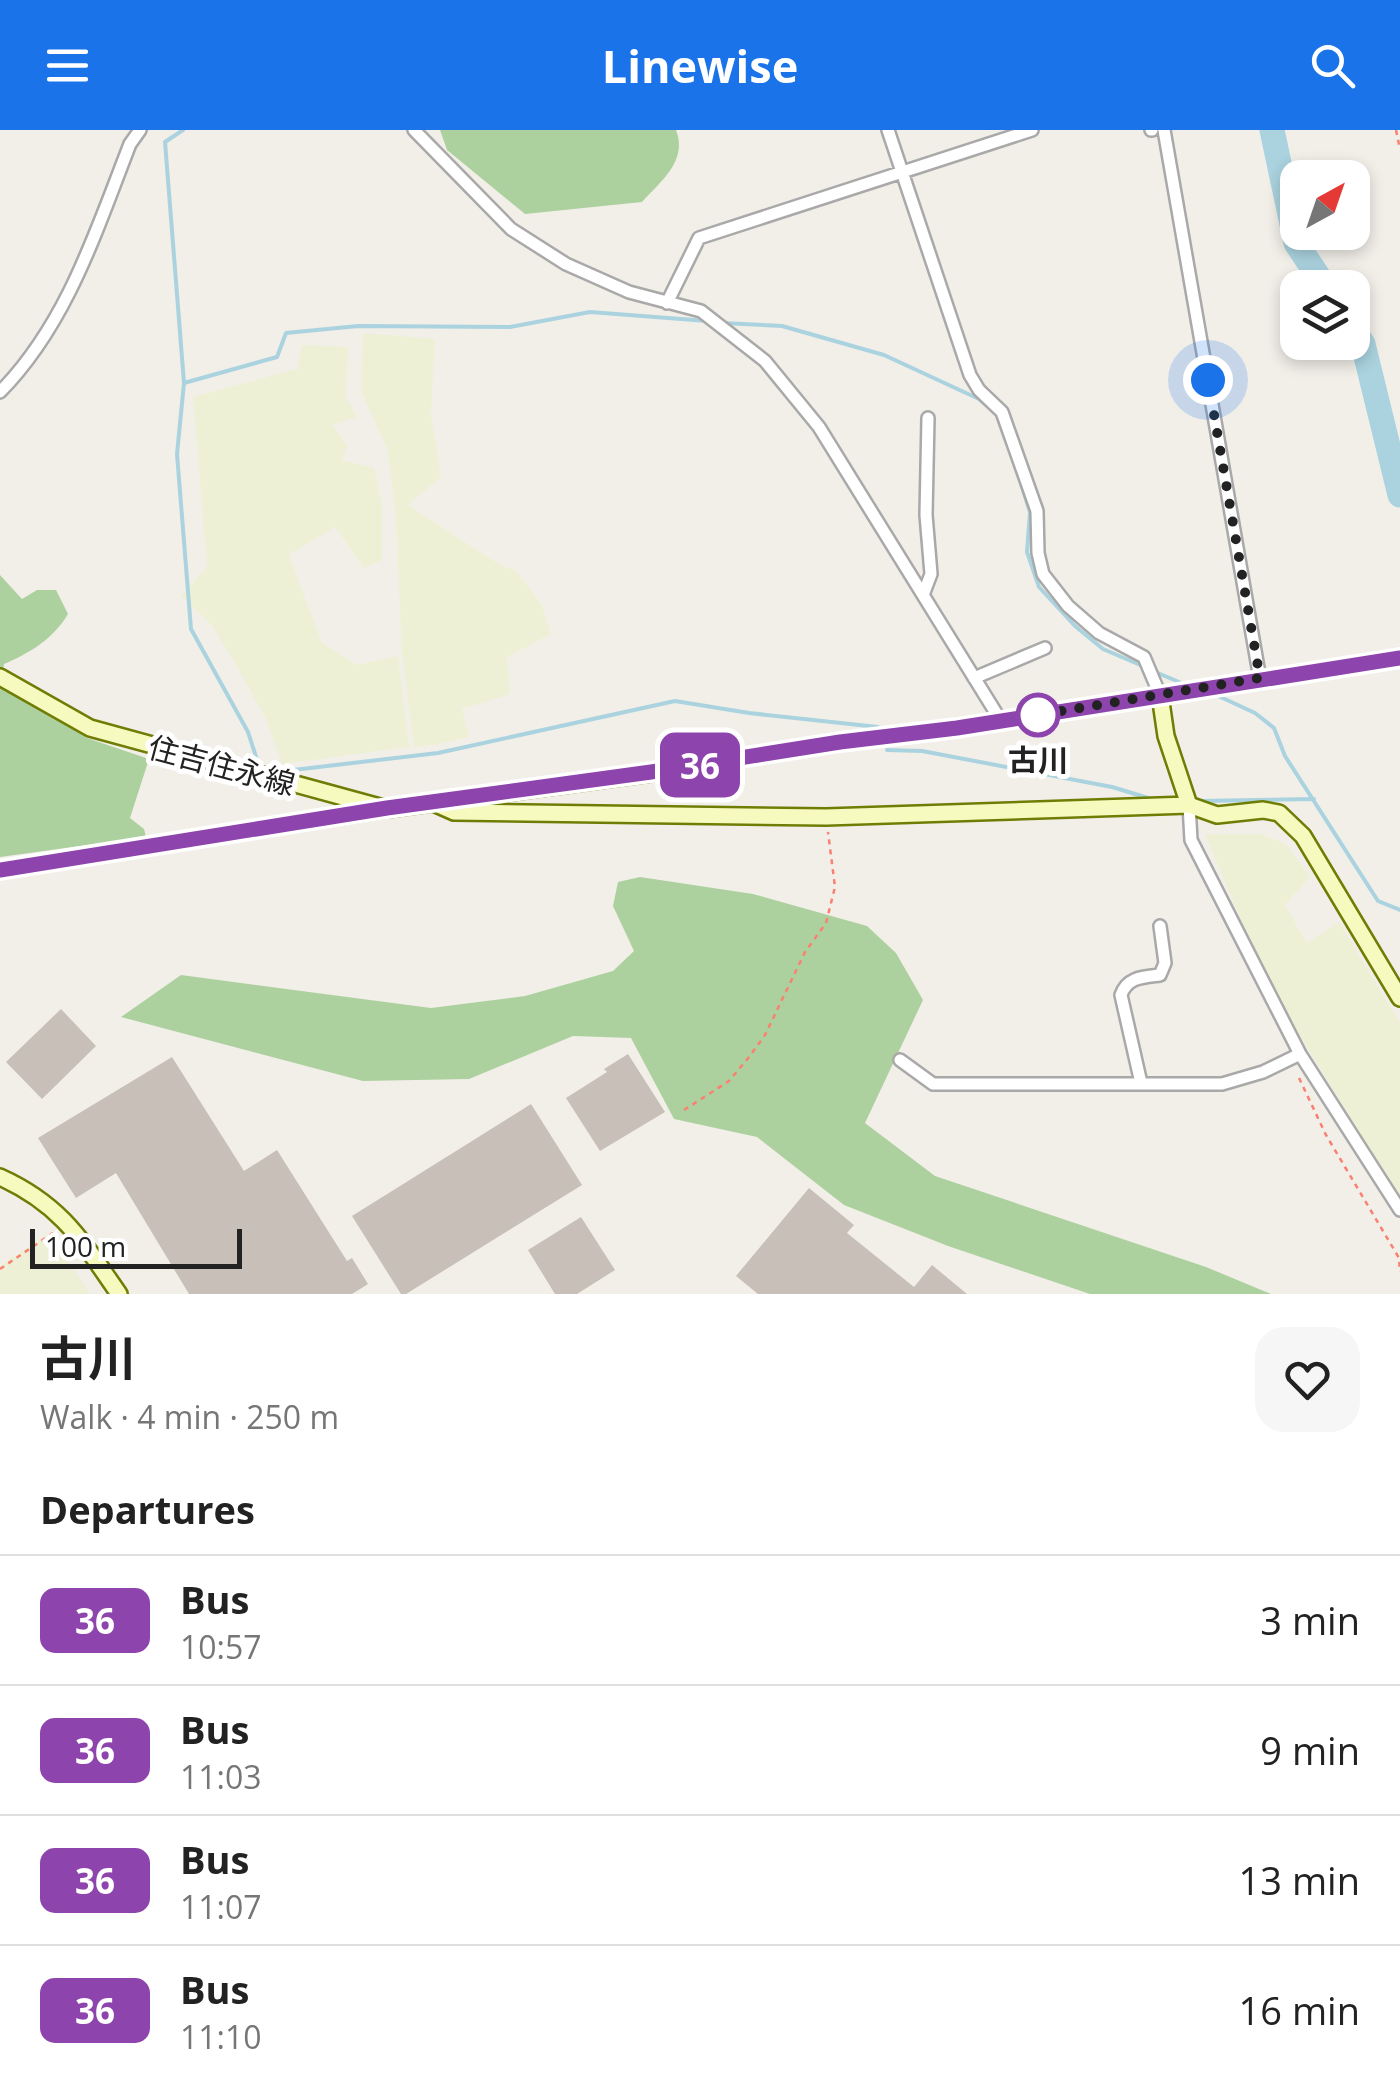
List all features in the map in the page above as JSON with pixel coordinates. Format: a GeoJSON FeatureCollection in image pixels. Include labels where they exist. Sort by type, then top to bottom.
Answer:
{"type":"FeatureCollection","features":[{"type":"Feature","properties":{"kind":"main road","name":"住吉住永線"},"geometry":{"type":"LineString","coordinates":[[0,677],[90,728],[387,808],[1000,721],[1400,658]]}},
{"type":"Feature","properties":{"kind":"main road"},"geometry":{"type":"LineString","coordinates":[[1160,695],[1166,736],[1190,805]]}},
{"type":"Feature","properties":{"kind":"main road"},"geometry":{"type":"LineString","coordinates":[[435,804],[454,812],[826,817],[1190,805],[1217,815],[1263,810],[1280,814],[1303,836],[1400,998]]}},
{"type":"Feature","properties":{"kind":"main road"},"geometry":{"type":"LineString","coordinates":[[0,870],[387,808]]}},
{"type":"Feature","properties":{"kind":"main road"},"geometry":{"type":"LineString","coordinates":[[0,1177],[20,1186],[69,1222],[120,1294]]}},
{"type":"Feature","properties":{"kind":"street"},"geometry":{"type":"LineString","coordinates":[[414,130],[511,229],[566,264],[629,292],[702,311],[765,361],[819,427],[1000,721]]}},
{"type":"Feature","properties":{"kind":"street"},"geometry":{"type":"LineString","coordinates":[[888,130],[970,375],[979,390],[1002,412],[1038,511],[1038,553],[1043,574],[1068,606],[1099,634],[1144,657],[1160,695]]}},
{"type":"Feature","properties":{"kind":"street"},"geometry":{"type":"LineString","coordinates":[[667,302],[699,238],[1032,130]]}},
{"type":"Feature","properties":{"kind":"street"},"geometry":{"type":"LineString","coordinates":[[1164,130],[1260,678]]}},
{"type":"Feature","properties":{"kind":"street"},"geometry":{"type":"LineString","coordinates":[[0,392],[27,362],[59,314],[134,132]]}},
{"type":"Feature","properties":{"kind":"street"},"geometry":{"type":"LineString","coordinates":[[923,595],[931,574],[926,515],[928,418]]}},
{"type":"Feature","properties":{"kind":"street"},"geometry":{"type":"LineString","coordinates":[[974,678],[1045,648]]}},
{"type":"Feature","properties":{"kind":"street"},"geometry":{"type":"LineString","coordinates":[[1190,805],[1191,840],[1295,1056],[1400,1210]]}},
{"type":"Feature","properties":{"kind":"street"},"geometry":{"type":"LineString","coordinates":[[1141,1082],[1122,995],[1124,986],[1133,979],[1160,974],[1164,963],[1160,926]]}},
{"type":"Feature","properties":{"kind":"street"},"geometry":{"type":"LineString","coordinates":[[900,1060],[933,1084],[1222,1084],[1263,1072],[1295,1056]]}},
{"type":"Feature","properties":{"kind":"path"},"geometry":{"type":"LineString","coordinates":[[1396,130],[1400,149]]}},
{"type":"Feature","properties":{"kind":"path"},"geometry":{"type":"LineString","coordinates":[[684,1110],[729,1081],[749,1058],[765,1035],[804,952],[826,923],[836,887],[826,817]]}},
{"type":"Feature","properties":{"kind":"path"},"geometry":{"type":"LineString","coordinates":[[1295,1056],[1326,1135],[1399,1258],[1400,1272]]}},
{"type":"Feature","properties":{"kind":"path"},"geometry":{"type":"LineString","coordinates":[[0,1269],[69,1222]]}},
{"type":"Feature","properties":{"kind":"green space"},"geometry":{"type":"Polygon","coordinates":[[[440,130],[676,130],[679,141],[671,170],[642,202],[525,214],[447,150],[440,130]]]}},
{"type":"Feature","properties":{"kind":"green space"},"geometry":{"type":"Polygon","coordinates":[[[363,333],[435,339],[431,415],[441,477],[408,505],[497,563],[516,571],[542,605],[551,634],[507,657],[510,694],[462,709],[469,737],[440,744],[414,747],[402,655],[391,476],[387,449],[361,391],[363,333]]]}},
{"type":"Feature","properties":{"kind":"green space"},"geometry":{"type":"Polygon","coordinates":[[[302,345],[348,347],[346,397],[357,417],[333,424],[347,446],[342,460],[374,468],[382,506],[382,560],[364,568],[335,527],[289,555],[322,643],[357,665],[398,656],[409,747],[282,764],[267,721],[230,654],[210,623],[181,596],[207,567],[193,397],[297,369],[302,345]]]}},
{"type":"Feature","properties":{"kind":"green space"},"geometry":{"type":"Polygon","coordinates":[[[0,575],[22,599],[37,590],[56,590],[68,614],[48,638],[4,664],[3,670],[0,669],[0,575]]]}},
{"type":"Feature","properties":{"kind":"green space"},"geometry":{"type":"Polygon","coordinates":[[[0,685],[87,738],[149,759],[130,818],[144,829],[146,837],[0,857],[0,685]]]}},
{"type":"Feature","properties":{"kind":"green space"},"geometry":{"type":"Polygon","coordinates":[[[1205,834],[1260,834],[1286,844],[1310,877],[1285,905],[1307,943],[1339,922],[1400,1023],[1400,1200],[1293,1024],[1247,935],[1205,834]]]}},
{"type":"Feature","properties":{"kind":"green space"},"geometry":{"type":"Polygon","coordinates":[[[640,877],[753,894],[867,926],[896,953],[923,1000],[865,1123],[935,1176],[1206,1267],[1271,1294],[1090,1294],[948,1246],[844,1205],[757,1137],[674,1119],[631,1038],[573,1036],[469,1079],[363,1081],[121,1017],[181,975],[431,1008],[525,996],[613,971],[634,951],[613,906],[618,882],[640,877]]]}},
{"type":"Feature","properties":{"kind":"green space"},"geometry":{"type":"Polygon","coordinates":[[[49,1233],[90,1294],[0,1294],[0,1266],[49,1233]]]}},
{"type":"Feature","properties":{"kind":"building"},"geometry":{"type":"Polygon","coordinates":[[[61,1009],[96,1046],[42,1099],[6,1062],[61,1009]]]}},
{"type":"Feature","properties":{"kind":"building"},"geometry":{"type":"Polygon","coordinates":[[[628,1054],[665,1112],[600,1151],[566,1098],[628,1054]]]}},
{"type":"Feature","properties":{"kind":"building"},"geometry":{"type":"Polygon","coordinates":[[[172,1057],[244,1171],[277,1150],[347,1261],[352,1258],[368,1284],[352,1294],[189,1294],[116,1173],[76,1198],[38,1138],[172,1057]]]}},
{"type":"Feature","properties":{"kind":"building"},"geometry":{"type":"Polygon","coordinates":[[[531,1104],[582,1185],[401,1294],[352,1216],[531,1104]]]}},
{"type":"Feature","properties":{"kind":"building"},"geometry":{"type":"Polygon","coordinates":[[[809,1188],[854,1225],[847,1233],[914,1287],[932,1265],[967,1294],[758,1294],[736,1276],[809,1188]]]}},
{"type":"Feature","properties":{"kind":"building"},"geometry":{"type":"Polygon","coordinates":[[[581,1217],[615,1270],[577,1294],[555,1294],[528,1250],[581,1217]]]}},
{"type":"Feature","properties":{"kind":"waterway"},"geometry":{"type":"LineString","coordinates":[[183,130],[165,142],[184,383],[177,454],[191,629],[248,732],[260,769]]}},
{"type":"Feature","properties":{"kind":"waterway"},"geometry":{"type":"LineString","coordinates":[[1272,130],[1296,243],[1314,270]]}},
{"type":"Feature","properties":{"kind":"waterway"},"geometry":{"type":"LineString","coordinates":[[184,383],[277,357],[286,333],[358,326],[510,327],[590,312],[707,321]]}},
{"type":"Feature","properties":{"kind":"waterway"},"geometry":{"type":"LineString","coordinates":[[722,323],[782,326],[884,355],[979,399],[1001,418]]}},
{"type":"Feature","properties":{"kind":"waterway"},"geometry":{"type":"LineString","coordinates":[[1367,360],[1400,495]]}},
{"type":"Feature","properties":{"kind":"waterway"},"geometry":{"type":"LineString","coordinates":[[1006,437],[1030,512],[1027,552],[1039,587],[1103,649],[1145,667]]}},
{"type":"Feature","properties":{"kind":"waterway"},"geometry":{"type":"LineString","coordinates":[[1153,671],[1186,685]]}},
{"type":"Feature","properties":{"kind":"waterway"},"geometry":{"type":"LineString","coordinates":[[1214,694],[1255,713],[1274,728],[1285,756],[1378,901],[1400,910]]}},
{"type":"Feature","properties":{"kind":"waterway"},"geometry":{"type":"LineString","coordinates":[[276,772],[438,753],[675,701],[878,727]]}},
{"type":"Feature","properties":{"kind":"waterway"},"geometry":{"type":"LineString","coordinates":[[887,750],[922,751],[1112,787],[1155,800]]}},
{"type":"Feature","properties":{"kind":"waterway"},"geometry":{"type":"LineString","coordinates":[[1199,801],[1314,799]]}},
{"type":"Feature","properties":{"kind":"bus line","name":"36"},"geometry":{"type":"LineString","coordinates":[[0,870],[387,808],[957,728],[1400,658]]}},
{"type":"Feature","properties":{"kind":"place","name":"古川"},"geometry":{"type":"Point","coordinates":[1038,715]}},
{"type":"Feature","properties":{"kind":"route"},"geometry":{"type":"LineString","coordinates":[[1038,715],[1032,716],[1260,678],[1208,380]]}}]}
